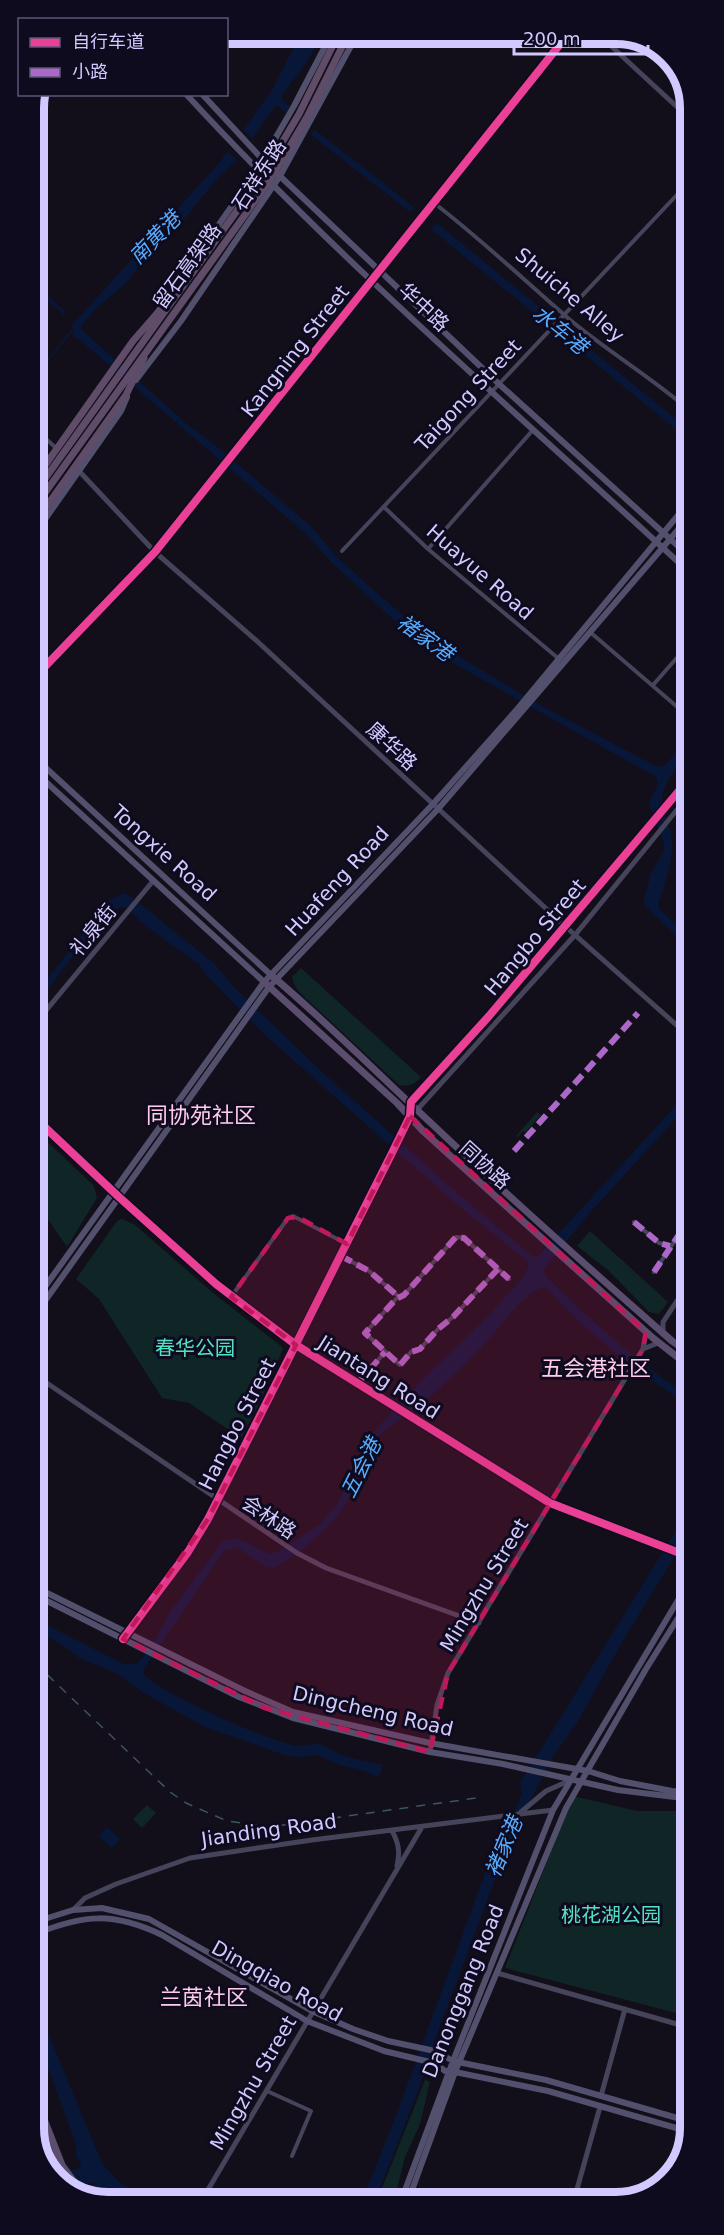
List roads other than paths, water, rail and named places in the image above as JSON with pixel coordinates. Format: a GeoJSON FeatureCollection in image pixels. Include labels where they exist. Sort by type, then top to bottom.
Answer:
{"type":"FeatureCollection","features":[{"type":"Feature","properties":{"kind":"highway","name":"留石高架路"},"geometry":{"type":"LineString","coordinates":[[44,480],[264,173],[299,114],[334,44]]}},
{"type":"Feature","properties":{"kind":"highway","name":"留石高架路"},"geometry":{"type":"LineString","coordinates":[[44,494],[270,180],[307,117],[344,44]]}},
{"type":"Feature","properties":{"kind":"highway"},"geometry":{"type":"LineString","coordinates":[[44,466],[134,341],[192,272]]}},
{"type":"Feature","properties":{"kind":"highway"},"geometry":{"type":"LineString","coordinates":[[44,510],[126,395],[154,340]]}},
{"type":"Feature","properties":{"kind":"main road","name":"石祥东路"},"geometry":{"type":"LineString","coordinates":[[44,465],[257,170],[326,44]]}},
{"type":"Feature","properties":{"kind":"main road","name":"石祥东路"},"geometry":{"type":"LineString","coordinates":[[44,521],[121,411],[137,378],[181,321],[280,177],[352,44]]}},
{"type":"Feature","properties":{"kind":"main road","name":"华中路"},"geometry":{"type":"LineString","coordinates":[[188,96],[273,186],[490,392],[681,565]]}},
{"type":"Feature","properties":{"kind":"main road","name":"华中路"},"geometry":{"type":"LineString","coordinates":[[204,96],[280,177],[499,384],[681,548]]}},
{"type":"Feature","properties":{"kind":"main road","name":"Huafeng Road"},"geometry":{"type":"LineString","coordinates":[[532,696],[559,659],[681,511]]}},
{"type":"Feature","properties":{"kind":"main road","name":"Huafeng Road"},"geometry":{"type":"LineString","coordinates":[[44,1301],[120,1198],[267,984],[436,806],[681,526]]}},
{"type":"Feature","properties":{"kind":"main road","name":"Tongxie Road"},"geometry":{"type":"LineString","coordinates":[[44,766],[274,977]]}},
{"type":"Feature","properties":{"kind":"main road","name":"Tongxie Road"},"geometry":{"type":"LineString","coordinates":[[44,780],[267,984]]}},
{"type":"Feature","properties":{"kind":"main road","name":"同协路"},"geometry":{"type":"LineString","coordinates":[[274,977],[552,1235],[681,1347]]}},
{"type":"Feature","properties":{"kind":"main road","name":"同协路"},"geometry":{"type":"LineString","coordinates":[[267,984],[410,1116],[423,1131],[658,1343],[681,1360]]}},
{"type":"Feature","properties":{"kind":"main road","name":"Huafeng Road"},"geometry":{"type":"LineString","coordinates":[[44,1288],[242,1020]]}},
{"type":"Feature","properties":{"kind":"main road","name":"Dingcheng Road"},"geometry":{"type":"LineString","coordinates":[[44,1591],[268,1702],[293,1712],[430,1743],[578,1768],[620,1781],[681,1791]]}},
{"type":"Feature","properties":{"kind":"main road","name":"Danonggang Road"},"geometry":{"type":"LineString","coordinates":[[411,2192],[456,2061],[553,1810],[681,1595]]}},
{"type":"Feature","properties":{"kind":"main road","name":"Dingcheng Road"},"geometry":{"type":"LineString","coordinates":[[44,1599],[239,1697],[293,1719],[430,1752],[618,1790],[681,1798]]}},
{"type":"Feature","properties":{"kind":"main road","name":"Danonggang Road"},"geometry":{"type":"LineString","coordinates":[[456,2061],[497,1973],[566,1808],[646,1669],[681,1613]]}},
{"type":"Feature","properties":{"kind":"main road","name":"Dingqiao Road"},"geometry":{"type":"LineString","coordinates":[[73,1910],[102,1908],[149,1919],[312,2011],[379,2038],[435,2051],[456,2061],[546,2080],[681,2119]]}},
{"type":"Feature","properties":{"kind":"main road","name":"Jianding Road"},"geometry":{"type":"LineString","coordinates":[[44,1920],[73,1910]]}},
{"type":"Feature","properties":{"kind":"main road","name":"Dingqiao Road"},"geometry":{"type":"LineString","coordinates":[[44,1930],[77,1919],[97,1917],[144,1926],[307,2021],[350,2040],[434,2063],[452,2072],[548,2091],[681,2129]]}},
{"type":"Feature","properties":{"kind":"main road","name":"Danonggang Road"},"geometry":{"type":"LineString","coordinates":[[404,2192],[452,2072]]}},
{"type":"Feature","properties":{"kind":"main road"},"geometry":{"type":"LineString","coordinates":[[44,2119],[62,2165],[73,2182]]}},
{"type":"Feature","properties":{"kind":"street","name":"Kangning Street"},"geometry":{"type":"LineString","coordinates":[[44,668],[155,552],[560,44]]}},
{"type":"Feature","properties":{"kind":"street"},"geometry":{"type":"LineString","coordinates":[[609,44],[681,111]]}},
{"type":"Feature","properties":{"kind":"street","name":"Taigong Street"},"geometry":{"type":"LineString","coordinates":[[342,551],[681,191]]}},
{"type":"Feature","properties":{"kind":"street","name":"Shuiche Alley"},"geometry":{"type":"LineString","coordinates":[[434,202],[470,230],[565,315],[655,381],[681,403]]}},
{"type":"Feature","properties":{"kind":"street"},"geometry":{"type":"LineString","coordinates":[[428,549],[532,430]]}},
{"type":"Feature","properties":{"kind":"street"},"geometry":{"type":"LineString","coordinates":[[44,438],[56,448]]}},
{"type":"Feature","properties":{"kind":"street","name":"康华路"},"geometry":{"type":"LineString","coordinates":[[79,471],[155,552],[258,642],[566,927],[681,1029]]}},
{"type":"Feature","properties":{"kind":"street","name":"Huayue Road"},"geometry":{"type":"LineString","coordinates":[[384,507],[428,549],[559,659]]}},
{"type":"Feature","properties":{"kind":"street"},"geometry":{"type":"LineString","coordinates":[[590,632],[681,710]]}},
{"type":"Feature","properties":{"kind":"street"},"geometry":{"type":"LineString","coordinates":[[652,685],[681,653]]}},
{"type":"Feature","properties":{"kind":"street","name":"Hangbo Street"},"geometry":{"type":"LineString","coordinates":[[123,1639],[188,1552],[217,1501],[410,1116],[411,1102],[566,927],[681,789]]}},
{"type":"Feature","properties":{"kind":"street","name":"Hangbo Street"},"geometry":{"type":"LineString","coordinates":[[410,1116],[575,935],[681,805]]}},
{"type":"Feature","properties":{"kind":"street","name":"礼泉街"},"geometry":{"type":"LineString","coordinates":[[44,1013],[153,881]]}},
{"type":"Feature","properties":{"kind":"street","name":"Jiantang Road"},"geometry":{"type":"LineString","coordinates":[[44,1126],[231,1297],[296,1345],[550,1503],[681,1554]]}},
{"type":"Feature","properties":{"kind":"street"},"geometry":{"type":"LineString","coordinates":[[231,1297],[288,1218],[293,1216],[347,1244]]}},
{"type":"Feature","properties":{"kind":"street"},"geometry":{"type":"LineString","coordinates":[[634,1222],[659,1243],[670,1246]]}},
{"type":"Feature","properties":{"kind":"street"},"geometry":{"type":"LineString","coordinates":[[654,1272],[681,1231]]}},
{"type":"Feature","properties":{"kind":"street"},"geometry":{"type":"LineString","coordinates":[[498,1269],[453,1317],[400,1365],[365,1333],[399,1297],[404,1295],[456,1237],[464,1238],[509,1279]]}},
{"type":"Feature","properties":{"kind":"street"},"geometry":{"type":"LineString","coordinates":[[340,1256],[363,1267],[399,1297]]}},
{"type":"Feature","properties":{"kind":"street"},"geometry":{"type":"LineString","coordinates":[[663,1333],[663,1322],[681,1295]]}},
{"type":"Feature","properties":{"kind":"street"},"geometry":{"type":"LineString","coordinates":[[652,1323],[663,1322]]}},
{"type":"Feature","properties":{"kind":"street","name":"Mingzhu Street"},"geometry":{"type":"LineString","coordinates":[[430,1752],[441,1688],[448,1672],[643,1349],[646,1332]]}},
{"type":"Feature","properties":{"kind":"street"},"geometry":{"type":"LineString","coordinates":[[643,1349],[658,1343]]}},
{"type":"Feature","properties":{"kind":"street"},"geometry":{"type":"LineString","coordinates":[[358,1383],[385,1352]]}},
{"type":"Feature","properties":{"kind":"street","name":"会林路"},"geometry":{"type":"LineString","coordinates":[[44,1381],[217,1501],[312,1562],[479,1623]]}},
{"type":"Feature","properties":{"kind":"street"},"geometry":{"type":"LineString","coordinates":[[519,1813],[546,1791],[572,1779]]}},
{"type":"Feature","properties":{"kind":"street","name":"Jianding Road"},"geometry":{"type":"LineString","coordinates":[[73,1910],[85,1898],[116,1884],[190,1858],[312,1840],[553,1810]]}},
{"type":"Feature","properties":{"kind":"street","name":"Mingzhu Street"},"geometry":{"type":"LineString","coordinates":[[208,2191],[422,1827]]}},
{"type":"Feature","properties":{"kind":"street"},"geometry":{"type":"LineString","coordinates":[[392,1831],[399,1851],[393,1876]]}},
{"type":"Feature","properties":{"kind":"street"},"geometry":{"type":"LineString","coordinates":[[497,1973],[681,2025]]}},
{"type":"Feature","properties":{"kind":"street"},"geometry":{"type":"LineString","coordinates":[[601,2096],[625,2009]]}},
{"type":"Feature","properties":{"kind":"street"},"geometry":{"type":"LineString","coordinates":[[266,2090],[311,2111],[292,2156]]}},
{"type":"Feature","properties":{"kind":"street"},"geometry":{"type":"LineString","coordinates":[[576,2192],[600,2107]]}},
{"type":"Feature","properties":{"kind":"water","name":"褚家港"},"geometry":{"type":"Polygon","coordinates":[[[295,44],[317,44],[307,62],[283,94],[282,99],[290,107],[286,113],[276,105],[237,160],[217,179],[181,223],[151,248],[128,281],[96,309],[81,326],[83,331],[188,425],[312,527],[335,555],[437,643],[540,705],[654,765],[660,767],[665,765],[681,747],[681,762],[671,776],[662,798],[663,810],[672,836],[672,849],[668,873],[658,905],[661,911],[681,929],[681,940],[644,905],[651,873],[663,852],[664,844],[649,803],[658,784],[656,777],[435,653],[397,623],[331,562],[305,533],[80,340],[73,337],[74,329],[71,326],[220,162],[272,90],[295,44]]]}},
{"type":"Feature","properties":{"kind":"water"},"geometry":{"type":"Polygon","coordinates":[[[314,129],[414,207],[413,210],[410,212],[311,135],[314,129]]]}},
{"type":"Feature","properties":{"kind":"water","name":"水车港"},"geometry":{"type":"Polygon","coordinates":[[[437,223],[681,423],[681,433],[432,230],[437,223]]]}},
{"type":"Feature","properties":{"kind":"water"},"geometry":{"type":"Polygon","coordinates":[[[44,293],[66,312],[64,315],[44,297],[44,293]]]}},
{"type":"Feature","properties":{"kind":"water","name":"五会港"},"geometry":{"type":"Polygon","coordinates":[[[124,893],[133,898],[216,965],[232,985],[320,1070],[533,1257],[538,1256],[681,1100],[681,1113],[587,1216],[543,1270],[547,1277],[598,1325],[681,1391],[681,1400],[596,1337],[547,1288],[540,1289],[517,1307],[449,1380],[381,1435],[367,1454],[351,1495],[342,1511],[325,1530],[273,1568],[265,1566],[236,1547],[225,1550],[145,1667],[143,1673],[152,1681],[210,1713],[297,1746],[319,1744],[347,1757],[382,1765],[380,1775],[375,1776],[340,1765],[317,1755],[287,1756],[205,1727],[144,1693],[118,1674],[79,1658],[44,1634],[44,1624],[124,1664],[136,1664],[147,1654],[170,1612],[223,1541],[242,1540],[270,1554],[281,1550],[320,1524],[336,1506],[371,1435],[411,1391],[490,1314],[522,1278],[529,1266],[527,1261],[454,1202],[267,1037],[207,976],[199,964],[147,927],[127,908],[121,907],[103,917],[44,994],[44,983],[109,900],[124,893]]]}},
{"type":"Feature","properties":{"kind":"water","name":"褚家港"},"geometry":{"type":"Polygon","coordinates":[[[681,1523],[681,1546],[621,1644],[577,1723],[550,1761],[508,1845],[379,2192],[366,2192],[502,1827],[510,1823],[522,1793],[520,1783],[681,1523]]]}},
{"type":"Feature","properties":{"kind":"water"},"geometry":{"type":"Polygon","coordinates":[[[107,1827],[120,1839],[112,1848],[99,1836],[107,1827]]]}},
{"type":"Feature","properties":{"kind":"water"},"geometry":{"type":"Polygon","coordinates":[[[44,2024],[102,2163],[115,2178],[132,2191],[105,2191],[92,2183],[77,2184],[62,2173],[60,2171],[80,2167],[81,2162],[76,2156],[76,2144],[44,2057],[44,2024]]]}},
{"type":"Feature","properties":{"kind":"waterway","name":"南黄港"},"geometry":{"type":"LineString","coordinates":[[44,365],[75,327]]}},
{"type":"Feature","properties":{"kind":"railway"},"geometry":{"type":"LineString","coordinates":[[44,1672],[170,1792],[186,1803],[227,1821],[269,1827],[483,1797]]}},
{"type":"Feature","properties":{"kind":"district","name":"同协苑社区"},"geometry":{"type":"Point","coordinates":[201,1115]}},
{"type":"Feature","properties":{"kind":"district","name":"五会港社区"},"geometry":{"type":"Point","coordinates":[596,1368]}},
{"type":"Feature","properties":{"kind":"district","name":"兰茵社区"},"geometry":{"type":"Point","coordinates":[204,1997]}},
{"type":"Feature","properties":{"kind":"park label","name":"春华公园"},"geometry":{"type":"Point","coordinates":[195,1348]}},
{"type":"Feature","properties":{"kind":"park label","name":"桃花湖公园"},"geometry":{"type":"Point","coordinates":[611,1915]}}]}
